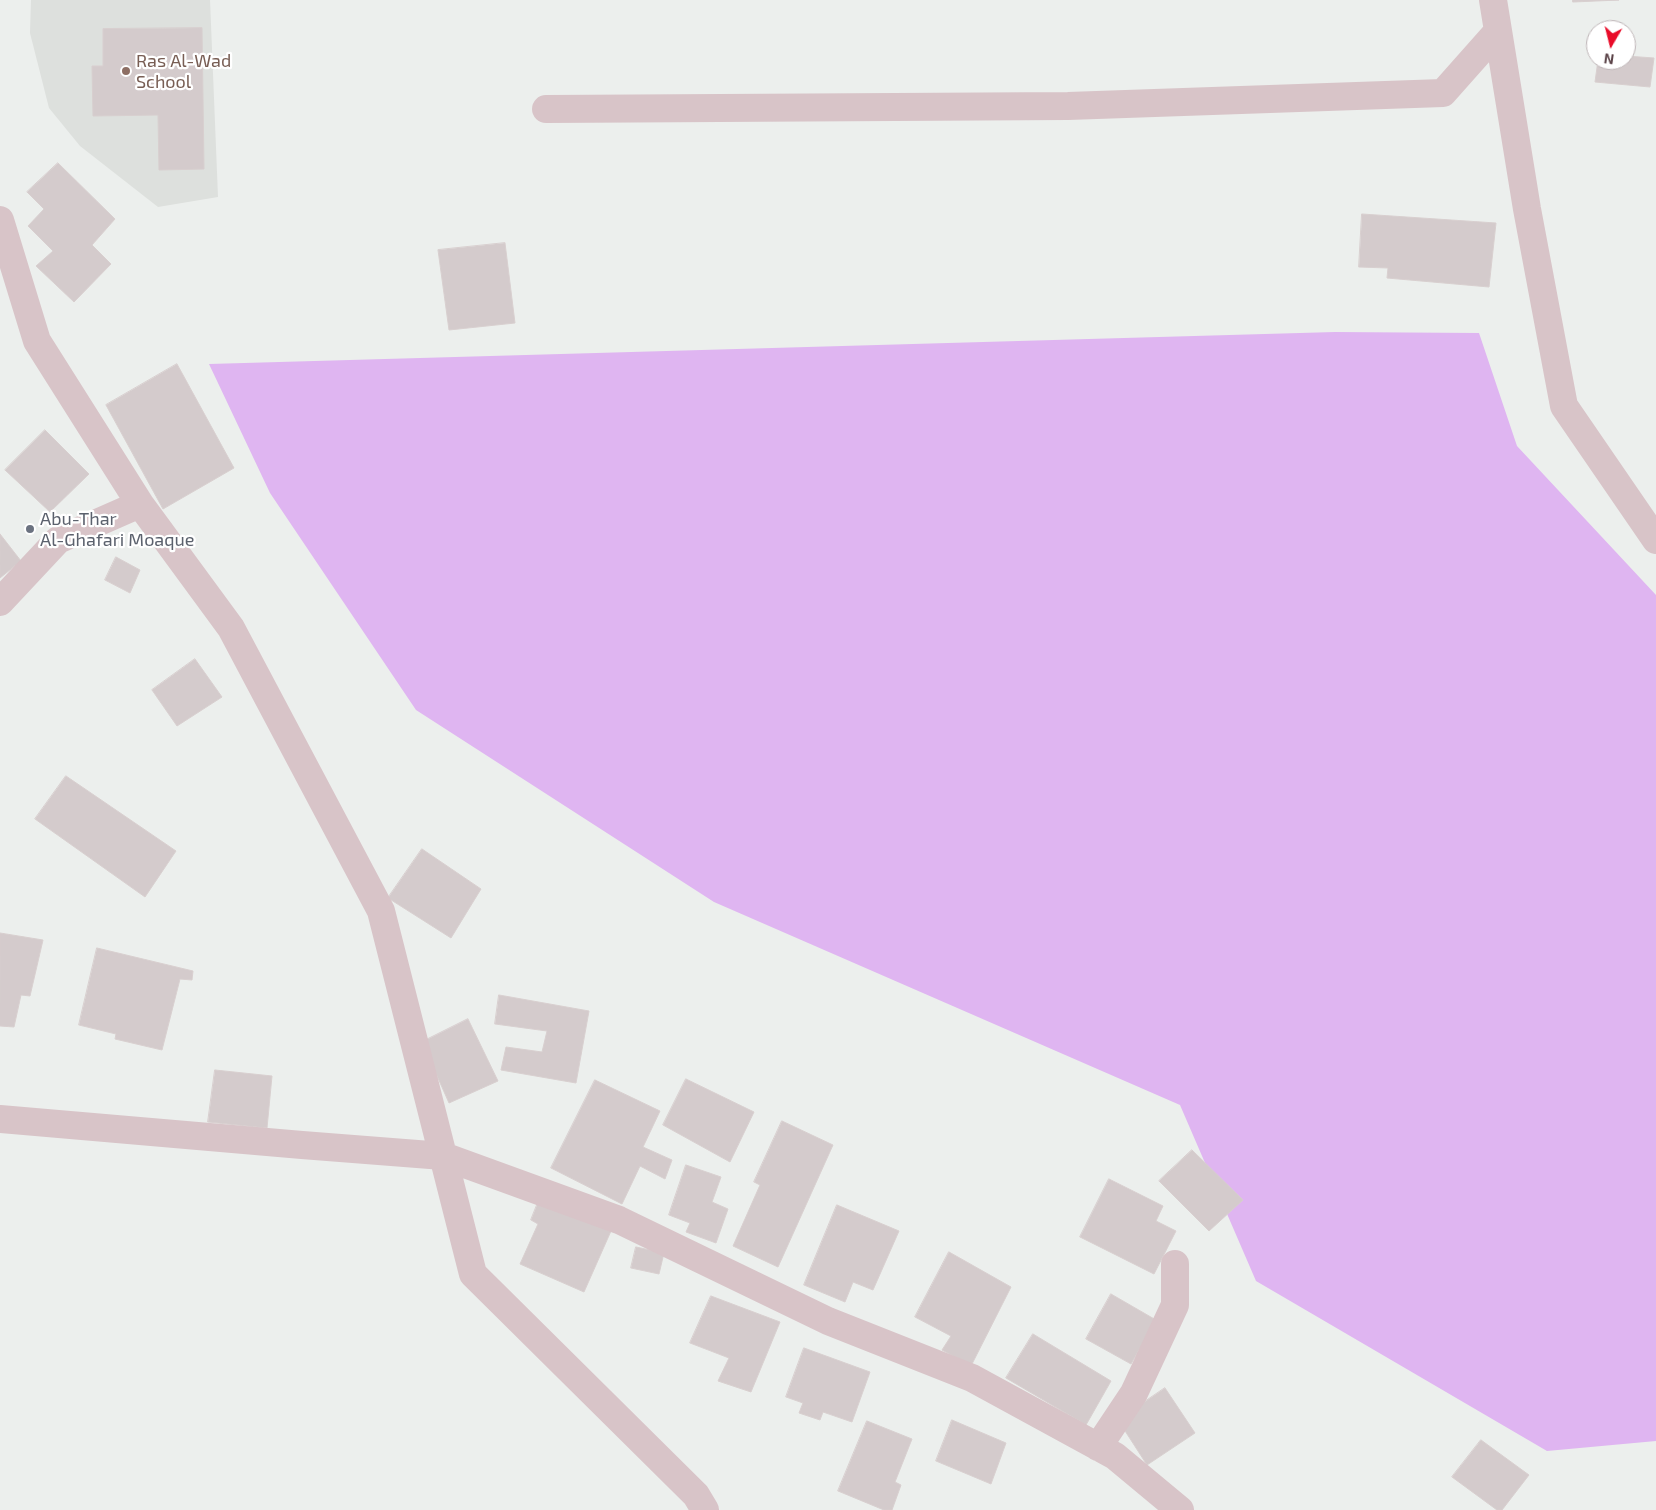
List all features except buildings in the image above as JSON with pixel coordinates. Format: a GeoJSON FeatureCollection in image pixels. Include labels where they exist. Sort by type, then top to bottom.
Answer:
{"type":"FeatureCollection","features":[{"type":"Feature","properties":{"kind":"street"},"geometry":{"type":"LineString","coordinates":[[1492,0],[1527,209],[1564,406],[1656,540]]}},
{"type":"Feature","properties":{"kind":"street"},"geometry":{"type":"LineString","coordinates":[[546,109],[1068,106],[1443,93],[1498,31]]}},
{"type":"Feature","properties":{"kind":"street"},"geometry":{"type":"LineString","coordinates":[[0,220],[37,341],[140,504],[231,628],[381,911],[473,1274],[696,1495],[705,1510]]}},
{"type":"Feature","properties":{"kind":"street"},"geometry":{"type":"LineString","coordinates":[[0,602],[58,540],[140,504]]}},
{"type":"Feature","properties":{"kind":"street"},"geometry":{"type":"LineString","coordinates":[[0,1119],[443,1156],[619,1220],[828,1320],[972,1378],[1115,1456],[1180,1510]]}},
{"type":"Feature","properties":{"kind":"street"},"geometry":{"type":"LineString","coordinates":[[1098,1447],[1134,1393],[1175,1305],[1175,1264]]}},
{"type":"Feature","properties":{"kind":"shaded area","name":"Ras Al-Wad School"},"geometry":{"type":"Polygon","coordinates":[[[31,0],[210,0],[218,197],[158,207],[80,146],[49,108],[30,33],[31,0]]]}},
{"type":"Feature","properties":{"kind":"shaded area"},"geometry":{"type":"Polygon","coordinates":[[[1335,332],[1479,333],[1517,446],[1656,595],[1656,1441],[1547,1451],[1256,1281],[1180,1105],[714,902],[416,710],[270,493],[209,364],[1335,332]]]}},
{"type":"Feature","properties":{"kind":"place","name":"Ras Al-Wad School"},"geometry":{"type":"Point","coordinates":[126,71]}},
{"type":"Feature","properties":{"kind":"place","name":"Abu-Thar Al-Ghafari Moaque"},"geometry":{"type":"Point","coordinates":[30,529]}}]}
